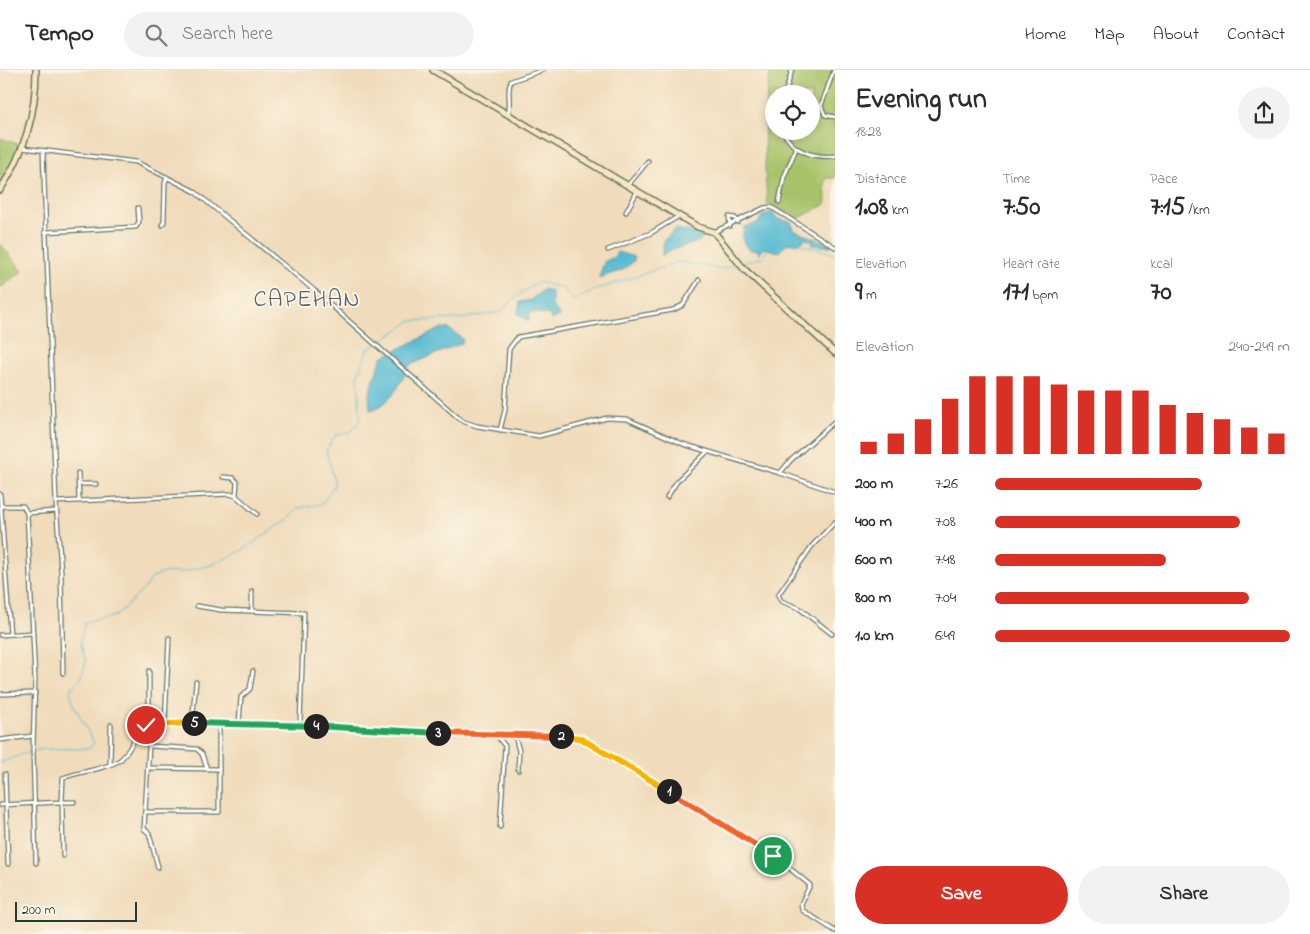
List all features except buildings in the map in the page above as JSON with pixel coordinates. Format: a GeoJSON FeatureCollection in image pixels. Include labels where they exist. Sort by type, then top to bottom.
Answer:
{"type":"FeatureCollection","features":[{"type":"Feature","properties":{"kind":"street"},"geometry":{"type":"LineString","coordinates":[[0,190],[23,148],[33,110],[36,70]]}},
{"type":"Feature","properties":{"kind":"street"},"geometry":{"type":"LineString","coordinates":[[433,70],[698,227],[715,233],[738,262],[835,353]]}},
{"type":"Feature","properties":{"kind":"street"},"geometry":{"type":"LineString","coordinates":[[508,114],[510,106],[508,88],[511,81],[543,70]]}},
{"type":"Feature","properties":{"kind":"street"},"geometry":{"type":"LineString","coordinates":[[788,85],[792,70]]}},
{"type":"Feature","properties":{"kind":"street"},"geometry":{"type":"LineString","coordinates":[[834,70],[821,106],[825,115],[835,117]]}},
{"type":"Feature","properties":{"kind":"street"},"geometry":{"type":"LineString","coordinates":[[790,140],[796,148],[810,154],[835,156]]}},
{"type":"Feature","properties":{"kind":"street"},"geometry":{"type":"LineString","coordinates":[[23,148],[136,162],[167,177],[184,188],[194,191],[237,225],[384,351],[458,419],[477,426],[539,436],[617,417],[640,424],[678,442],[707,452],[780,473],[835,492]]}},
{"type":"Feature","properties":{"kind":"street"},"geometry":{"type":"LineString","coordinates":[[779,202],[784,177],[796,148]]}},
{"type":"Feature","properties":{"kind":"street"},"geometry":{"type":"LineString","coordinates":[[43,150],[56,511],[61,572],[63,673]]}},
{"type":"Feature","properties":{"kind":"street"},"geometry":{"type":"LineString","coordinates":[[628,186],[648,161]]}},
{"type":"Feature","properties":{"kind":"street"},"geometry":{"type":"LineString","coordinates":[[162,224],[164,222],[165,183],[167,177]]}},
{"type":"Feature","properties":{"kind":"street"},"geometry":{"type":"LineString","coordinates":[[626,212],[638,192]]}},
{"type":"Feature","properties":{"kind":"street"},"geometry":{"type":"LineString","coordinates":[[715,233],[764,208],[771,207],[835,247]]}},
{"type":"Feature","properties":{"kind":"street"},"geometry":{"type":"LineString","coordinates":[[46,232],[136,227],[139,222],[138,208]]}},
{"type":"Feature","properties":{"kind":"street"},"geometry":{"type":"LineString","coordinates":[[608,250],[651,233],[679,216]]}},
{"type":"Feature","properties":{"kind":"street"},"geometry":{"type":"LineString","coordinates":[[730,226],[729,217],[735,218],[738,222]]}},
{"type":"Feature","properties":{"kind":"street"},"geometry":{"type":"LineString","coordinates":[[500,430],[505,410],[509,349],[518,337],[673,310],[683,305],[699,280]]}},
{"type":"Feature","properties":{"kind":"street"},"geometry":{"type":"LineString","coordinates":[[780,473],[790,461],[835,421]]}},
{"type":"Feature","properties":{"kind":"street"},"geometry":{"type":"LineString","coordinates":[[667,497],[678,480],[707,452]]}},
{"type":"Feature","properties":{"kind":"street"},"geometry":{"type":"LineString","coordinates":[[78,473],[79,501]]}},
{"type":"Feature","properties":{"kind":"street"},"geometry":{"type":"LineString","coordinates":[[223,477],[233,478],[237,482],[236,496]]}},
{"type":"Feature","properties":{"kind":"street"},"geometry":{"type":"LineString","coordinates":[[79,484],[96,484]]}},
{"type":"Feature","properties":{"kind":"street"},"geometry":{"type":"LineString","coordinates":[[0,494],[10,634]]}},
{"type":"Feature","properties":{"kind":"street"},"geometry":{"type":"LineString","coordinates":[[56,502],[230,494],[236,496],[257,514]]}},
{"type":"Feature","properties":{"kind":"street"},"geometry":{"type":"LineString","coordinates":[[1,506],[24,506],[27,513],[35,693],[33,736],[36,863]]}},
{"type":"Feature","properties":{"kind":"street"},"geometry":{"type":"LineString","coordinates":[[27,513],[56,511]]}},
{"type":"Feature","properties":{"kind":"street"},"geometry":{"type":"LineString","coordinates":[[832,634],[799,608],[780,601],[778,595],[812,546],[835,522]]}},
{"type":"Feature","properties":{"kind":"street"},"geometry":{"type":"LineString","coordinates":[[252,591],[252,611]]}},
{"type":"Feature","properties":{"kind":"street"},"geometry":{"type":"LineString","coordinates":[[197,606],[221,610],[301,611],[305,614],[300,724]]}},
{"type":"Feature","properties":{"kind":"street"},"geometry":{"type":"LineString","coordinates":[[0,635],[33,633]]}},
{"type":"Feature","properties":{"kind":"street"},"geometry":{"type":"LineString","coordinates":[[165,723],[169,638]]}},
{"type":"Feature","properties":{"kind":"street"},"geometry":{"type":"LineString","coordinates":[[149,671],[149,746],[144,829],[149,833],[158,866]]}},
{"type":"Feature","properties":{"kind":"street"},"geometry":{"type":"LineString","coordinates":[[239,724],[241,697],[250,689],[253,671]]}},
{"type":"Feature","properties":{"kind":"street"},"geometry":{"type":"LineString","coordinates":[[192,723],[196,682]]}},
{"type":"Feature","properties":{"kind":"street"},"geometry":{"type":"LineString","coordinates":[[0,694],[35,693]]}},
{"type":"Feature","properties":{"kind":"street"},"geometry":{"type":"LineString","coordinates":[[64,856],[63,778],[110,764],[126,755],[141,730],[148,724],[300,724],[578,738],[720,822],[780,861],[810,884],[801,908],[835,931]]}},
{"type":"Feature","properties":{"kind":"street"},"geometry":{"type":"LineString","coordinates":[[145,812],[218,813],[218,724]]}},
{"type":"Feature","properties":{"kind":"street"},"geometry":{"type":"LineString","coordinates":[[110,764],[111,725]]}},
{"type":"Feature","properties":{"kind":"street"},"geometry":{"type":"LineString","coordinates":[[497,735],[505,744]]}},
{"type":"Feature","properties":{"kind":"street"},"geometry":{"type":"LineString","coordinates":[[500,827],[505,744],[509,735]]}},
{"type":"Feature","properties":{"kind":"street"},"geometry":{"type":"LineString","coordinates":[[0,740],[33,736]]}},
{"type":"Feature","properties":{"kind":"street"},"geometry":{"type":"LineString","coordinates":[[515,736],[519,751],[518,770]]}},
{"type":"Feature","properties":{"kind":"street"},"geometry":{"type":"LineString","coordinates":[[149,746],[197,748],[202,754],[207,769]]}},
{"type":"Feature","properties":{"kind":"street"},"geometry":{"type":"LineString","coordinates":[[148,768],[219,770]]}},
{"type":"Feature","properties":{"kind":"street"},"geometry":{"type":"LineString","coordinates":[[5,774],[8,864]]}},
{"type":"Feature","properties":{"kind":"street"},"geometry":{"type":"LineString","coordinates":[[0,804],[74,802]]}},
{"type":"Feature","properties":{"kind":"green space"},"geometry":{"type":"Polygon","coordinates":[[[771,70],[835,70],[835,178],[825,178],[826,204],[799,218],[767,203],[764,136],[765,120],[765,140],[820,140],[820,85],[768,85],[771,70]]]}},
{"type":"Feature","properties":{"kind":"green space"},"geometry":{"type":"Polygon","coordinates":[[[0,138],[21,145],[9,172],[0,184],[0,138]]]}},
{"type":"Feature","properties":{"kind":"green space"},"geometry":{"type":"Polygon","coordinates":[[[0,244],[23,271],[0,288],[0,244]]]}},
{"type":"Feature","properties":{"kind":"water"},"geometry":{"type":"Polygon","coordinates":[[[772,212],[777,219],[791,222],[795,231],[831,245],[830,247],[812,245],[812,240],[803,239],[803,242],[788,243],[779,252],[764,248],[759,255],[758,250],[750,250],[743,240],[744,227],[758,223],[762,216],[772,212]]]}},
{"type":"Feature","properties":{"kind":"water"},"geometry":{"type":"Polygon","coordinates":[[[676,229],[700,233],[705,236],[695,243],[662,255],[664,240],[676,229]]]}},
{"type":"Feature","properties":{"kind":"water"},"geometry":{"type":"Polygon","coordinates":[[[617,252],[634,257],[634,261],[623,270],[599,278],[604,262],[614,257],[617,252]]]}},
{"type":"Feature","properties":{"kind":"water"},"geometry":{"type":"Polygon","coordinates":[[[544,289],[552,292],[552,306],[560,316],[551,320],[550,315],[532,312],[529,315],[529,321],[518,314],[520,302],[531,300],[544,289]]]}},
{"type":"Feature","properties":{"kind":"water"},"geometry":{"type":"Polygon","coordinates":[[[442,328],[449,329],[463,339],[462,343],[410,365],[390,398],[378,407],[370,410],[369,394],[382,357],[442,328]]]}},
{"type":"Feature","properties":{"kind":"waterway"},"geometry":{"type":"LineString","coordinates":[[785,244],[800,244],[835,254]]}},
{"type":"Feature","properties":{"kind":"waterway"},"geometry":{"type":"LineString","coordinates":[[741,263],[763,257],[767,250]]}},
{"type":"Feature","properties":{"kind":"waterway"},"geometry":{"type":"LineString","coordinates":[[0,763],[37,750],[90,748],[94,743],[73,703],[70,690],[81,679],[86,661],[80,642],[85,622],[116,616],[144,589],[151,579],[162,573],[183,572],[211,565],[241,551],[287,520],[298,508],[322,504],[335,484],[326,450],[336,435],[351,432],[360,420],[358,375],[367,350],[411,321],[460,319],[501,312],[513,299],[538,282],[563,288],[574,300],[592,291],[678,262],[723,269],[737,264]]}},
{"type":"Feature","properties":{"kind":"district","name":"CAPEHAN"},"geometry":{"type":"Point","coordinates":[307,298]}},
{"type":"Feature","properties":{"kind":"route"},"geometry":{"type":"LineString","coordinates":[[146,725],[165,723],[300,724],[467,735],[576,737],[720,822],[773,856]]}}]}
